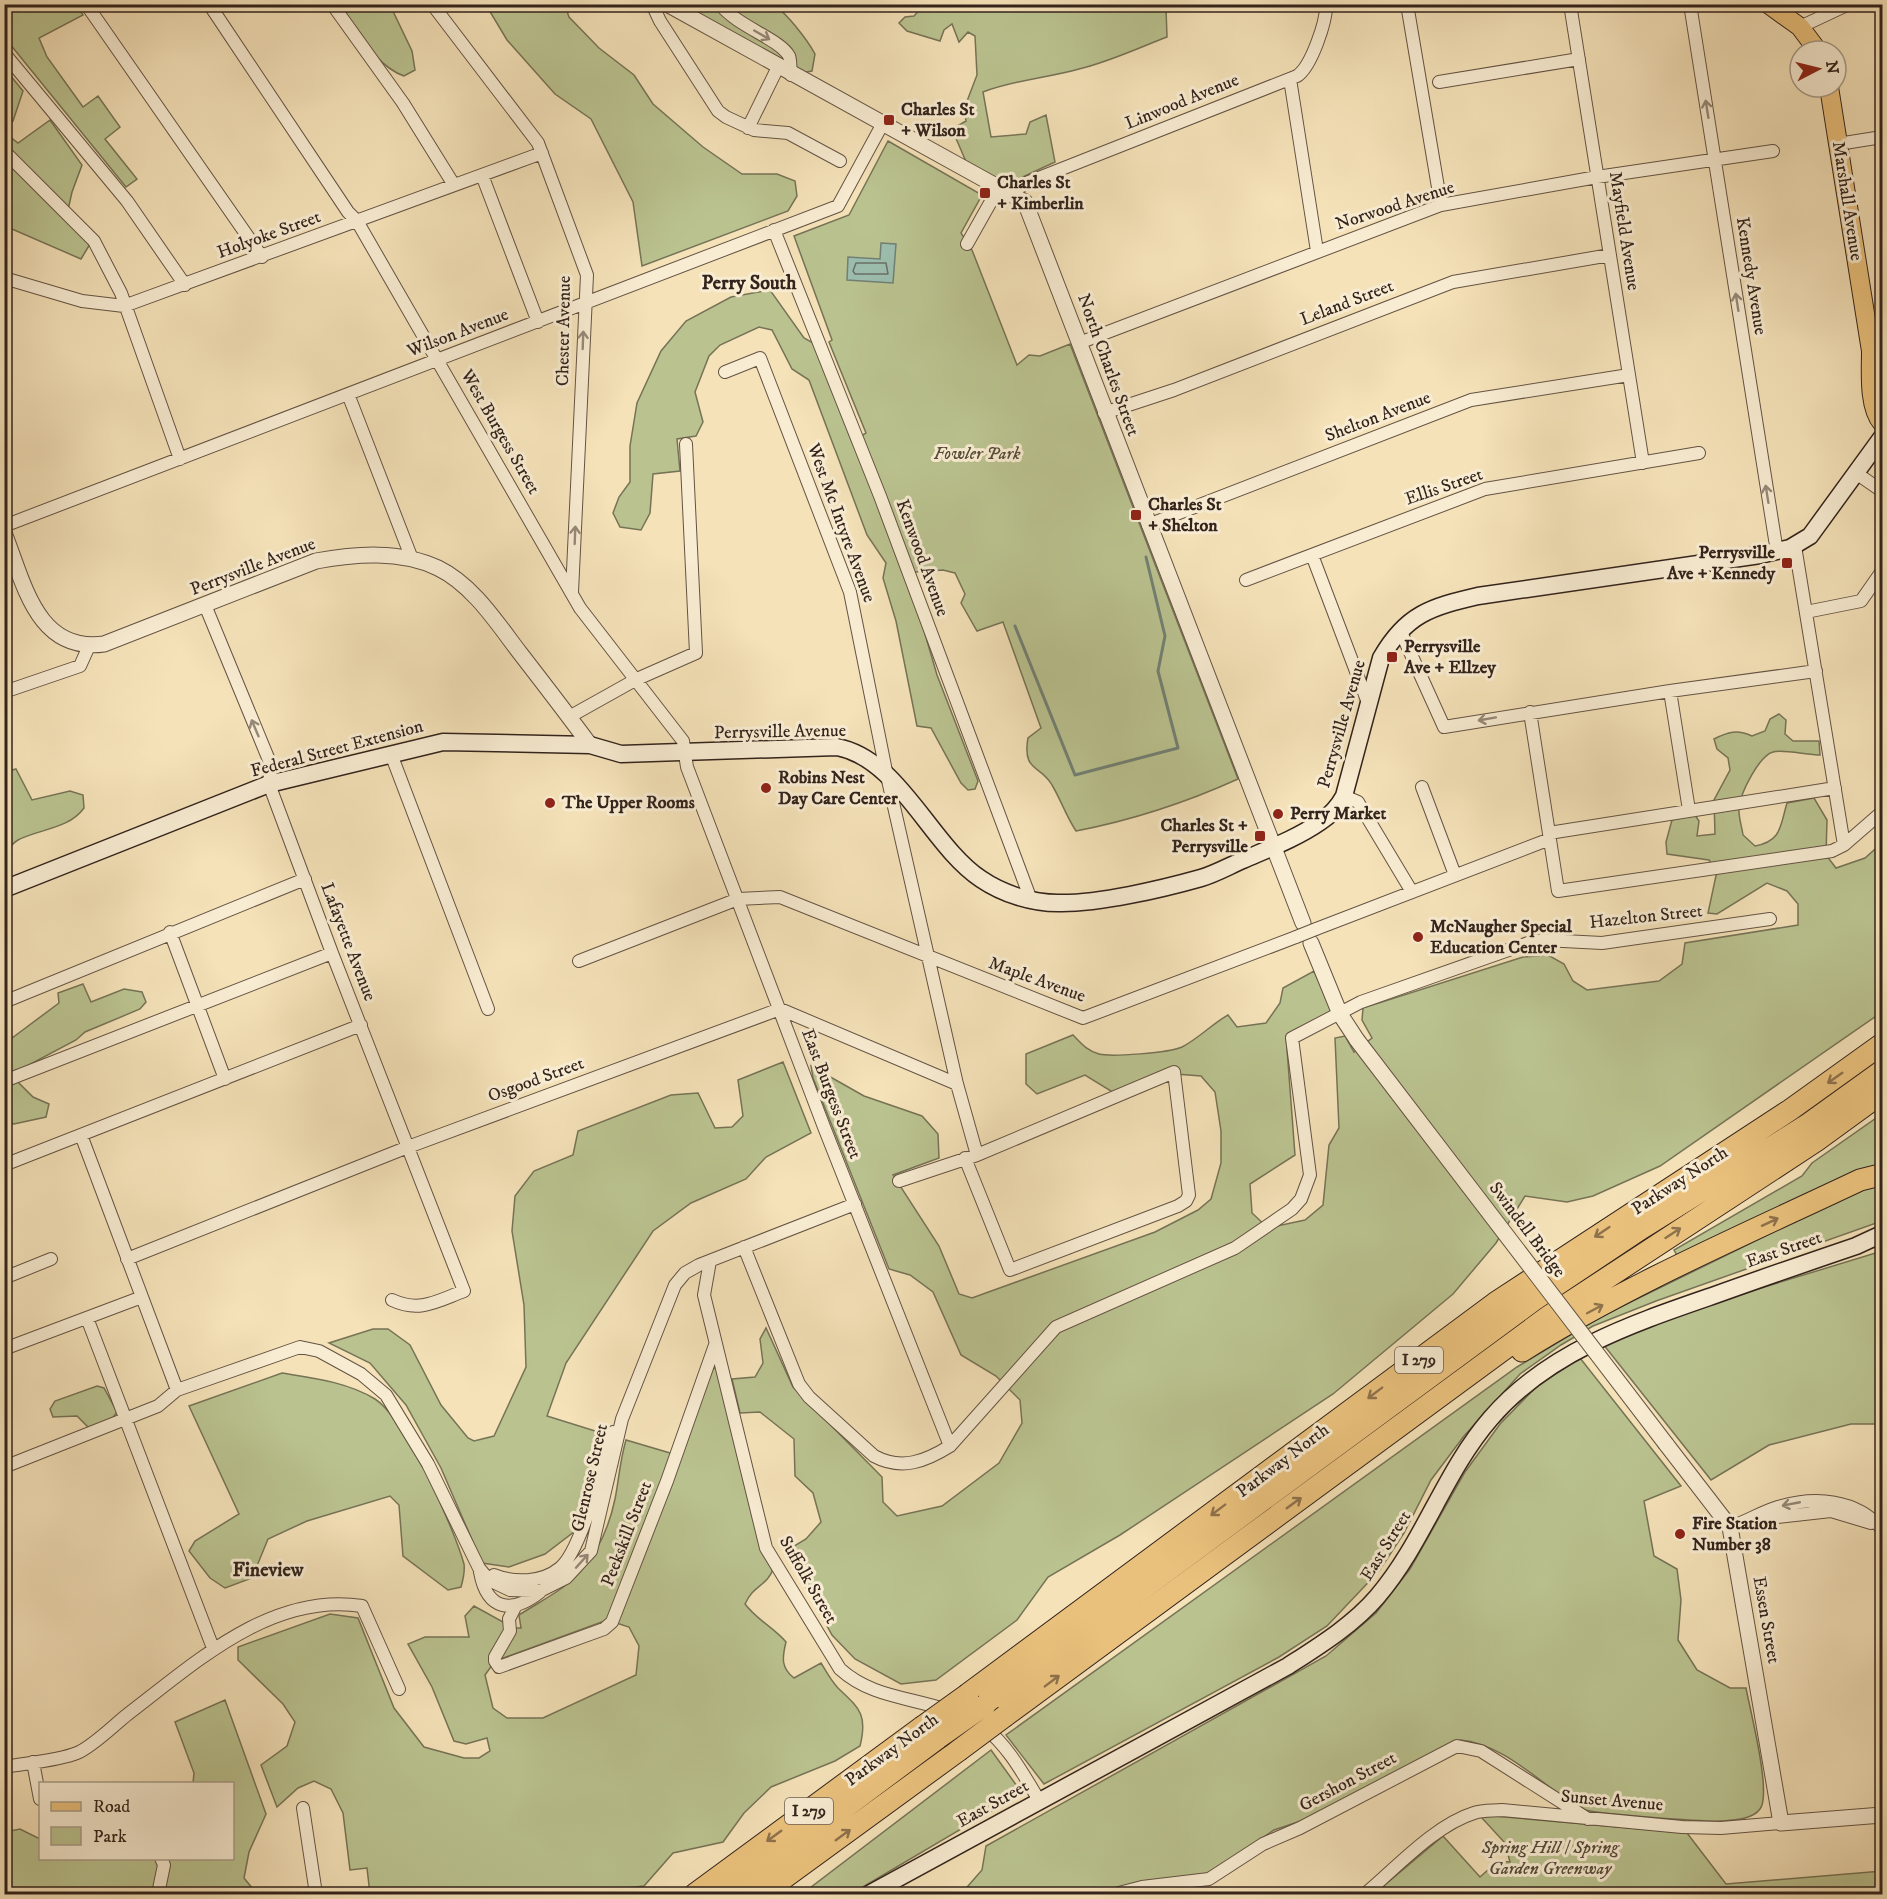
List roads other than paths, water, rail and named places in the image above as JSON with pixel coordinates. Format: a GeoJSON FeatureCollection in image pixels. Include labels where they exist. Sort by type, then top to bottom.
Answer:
{"type":"FeatureCollection","features":[{"type":"Feature","properties":{"kind":"highway","name":"Parkway North"},"geometry":{"type":"LineString","coordinates":[[695,1894],[977,1699],[1498,1301],[1790,1110],[1882,1044]]}},
{"type":"Feature","properties":{"kind":"highway"},"geometry":{"type":"LineString","coordinates":[[977,1699],[1534,1300],[1642,1228],[1807,1125],[1882,1071]]}},
{"type":"Feature","properties":{"kind":"highway","name":"I 279"},"geometry":{"type":"LineString","coordinates":[[762,1894],[1549,1316],[1816,1141],[1882,1093]]}},
{"type":"Feature","properties":{"kind":"highway"},"geometry":{"type":"LineString","coordinates":[[1403,1425],[1424,1421],[1501,1365],[1598,1307],[1860,1180],[1876,1176],[1882,1177]]}},
{"type":"Feature","properties":{"kind":"highway"},"geometry":{"type":"LineString","coordinates":[[729,1894],[930,1733]]}},
{"type":"Feature","properties":{"kind":"main road"},"geometry":{"type":"LineString","coordinates":[[1768,4],[1800,27],[1809,39]]}},
{"type":"Feature","properties":{"kind":"main road","name":"Marshall Avenue"},"geometry":{"type":"LineString","coordinates":[[1831,99],[1870,351],[1875,402],[1878,417],[1882,423]]}},
{"type":"Feature","properties":{"kind":"main road","name":"Marshall Avenue"},"geometry":{"type":"LineString","coordinates":[[1870,351],[1882,389]]}},
{"type":"Feature","properties":{"kind":"main road","name":"Perrysville Avenue"},"geometry":{"type":"LineString","coordinates":[[590,745],[621,754],[837,747],[856,750],[887,776],[964,865],[981,879],[1000,889],[1031,900],[1056,903],[1087,902],[1203,878],[1320,822],[1337,808],[1344,796],[1381,658],[1400,630],[1412,619],[1434,607],[1478,596],[1777,552],[1795,546],[1816,529],[1882,437]]}},
{"type":"Feature","properties":{"kind":"main road","name":"Federal Street Extension"},"geometry":{"type":"LineString","coordinates":[[4,889],[269,784],[391,754],[443,742],[590,745]]}},
{"type":"Feature","properties":{"kind":"main road","name":"East Street"},"geometry":{"type":"LineString","coordinates":[[869,1894],[1288,1666],[1334,1636],[1377,1598],[1396,1572],[1454,1467],[1492,1417],[1532,1381],[1568,1355],[1619,1329],[1856,1246],[1882,1234]]}},
{"type":"Feature","properties":{"kind":"street"},"geometry":{"type":"LineString","coordinates":[[86,4],[262,257]]}},
{"type":"Feature","properties":{"kind":"street","name":"West Burgess Street"},"geometry":{"type":"LineString","coordinates":[[209,4],[348,213],[357,221],[572,594],[679,734],[685,753]]}},
{"type":"Feature","properties":{"kind":"street"},"geometry":{"type":"LineString","coordinates":[[332,4],[403,103],[454,185]]}},
{"type":"Feature","properties":{"kind":"street","name":"Chester Avenue"},"geometry":{"type":"LineString","coordinates":[[432,4],[538,143],[587,275],[572,594]]}},
{"type":"Feature","properties":{"kind":"street"},"geometry":{"type":"LineString","coordinates":[[652,4],[660,21],[718,111],[748,128],[788,133],[840,162]]}},
{"type":"Feature","properties":{"kind":"street","name":"North Charles Street"},"geometry":{"type":"LineString","coordinates":[[667,4],[1003,192],[1025,202],[1104,413],[1306,933],[1340,1014],[1358,1040]]}},
{"type":"Feature","properties":{"kind":"street"},"geometry":{"type":"LineString","coordinates":[[720,4],[729,16],[776,44],[789,56],[785,71],[748,128]]}},
{"type":"Feature","properties":{"kind":"street","name":"Linwood Avenue"},"geometry":{"type":"LineString","coordinates":[[1003,192],[1300,74],[1309,61],[1326,15],[1326,4]]}},
{"type":"Feature","properties":{"kind":"street"},"geometry":{"type":"LineString","coordinates":[[1407,4],[1441,205]]}},
{"type":"Feature","properties":{"kind":"street","name":"Mayfield Avenue"},"geometry":{"type":"LineString","coordinates":[[1570,4],[1643,463]]}},
{"type":"Feature","properties":{"kind":"street","name":"Kennedy Avenue"},"geometry":{"type":"LineString","coordinates":[[1690,4],[1777,552]]}},
{"type":"Feature","properties":{"kind":"street"},"geometry":{"type":"LineString","coordinates":[[1800,27],[1849,4]]}},
{"type":"Feature","properties":{"kind":"street"},"geometry":{"type":"LineString","coordinates":[[4,53],[127,201],[185,285]]}},
{"type":"Feature","properties":{"kind":"street"},"geometry":{"type":"LineString","coordinates":[[1439,82],[1578,58]]}},
{"type":"Feature","properties":{"kind":"street"},"geometry":{"type":"LineString","coordinates":[[1290,79],[1317,251]]}},
{"type":"Feature","properties":{"kind":"street","name":"Wilson Avenue"},"geometry":{"type":"LineString","coordinates":[[4,526],[838,206],[882,125]]}},
{"type":"Feature","properties":{"kind":"street"},"geometry":{"type":"LineString","coordinates":[[1838,144],[1882,136]]}},
{"type":"Feature","properties":{"kind":"street"},"geometry":{"type":"LineString","coordinates":[[4,151],[94,241],[121,293],[180,459]]}},
{"type":"Feature","properties":{"kind":"street","name":"Norwood Avenue"},"geometry":{"type":"LineString","coordinates":[[1079,343],[1441,205],[1597,177],[1773,151]]}},
{"type":"Feature","properties":{"kind":"street","name":"Holyoke Street"},"geometry":{"type":"LineString","coordinates":[[4,278],[82,301],[124,306],[542,153]]}},
{"type":"Feature","properties":{"kind":"street"},"geometry":{"type":"LineString","coordinates":[[482,175],[538,322]]}},
{"type":"Feature","properties":{"kind":"street"},"geometry":{"type":"LineString","coordinates":[[967,244],[1003,192]]}},
{"type":"Feature","properties":{"kind":"street","name":"Kenwood Avenue"},"geometry":{"type":"LineString","coordinates":[[774,230],[880,496],[1031,900]]}},
{"type":"Feature","properties":{"kind":"street","name":"Leland Street"},"geometry":{"type":"LineString","coordinates":[[1104,413],[1174,390],[1453,282],[1610,255]]}},
{"type":"Feature","properties":{"kind":"street","name":"West Mc Intyre Avenue"},"geometry":{"type":"LineString","coordinates":[[725,372],[760,358],[850,592],[887,776],[930,958],[971,1156],[1010,1270],[1178,1206],[1186,1201],[1189,1195],[1174,1072],[971,1156]]}},
{"type":"Feature","properties":{"kind":"street","name":"Shelton Avenue"},"geometry":{"type":"LineString","coordinates":[[1148,525],[1471,400],[1629,375]]}},
{"type":"Feature","properties":{"kind":"street"},"geometry":{"type":"LineString","coordinates":[[348,394],[412,559]]}},
{"type":"Feature","properties":{"kind":"street"},"geometry":{"type":"LineString","coordinates":[[569,717],[637,680],[696,653],[686,444]]}},
{"type":"Feature","properties":{"kind":"street","name":"Ellis Street"},"geometry":{"type":"LineString","coordinates":[[1246,580],[1485,489],[1699,453]]}},
{"type":"Feature","properties":{"kind":"street"},"geometry":{"type":"LineString","coordinates":[[1856,472],[1882,491]]}},
{"type":"Feature","properties":{"kind":"street"},"geometry":{"type":"LineString","coordinates":[[4,533],[37,613],[48,628],[65,641],[89,646],[80,666],[4,692]]}},
{"type":"Feature","properties":{"kind":"street"},"geometry":{"type":"LineString","coordinates":[[1795,546],[1844,844]]}},
{"type":"Feature","properties":{"kind":"street","name":"Perrysville Avenue"},"geometry":{"type":"LineString","coordinates":[[89,646],[104,644],[316,561],[347,555],[377,555],[412,559],[437,567],[459,580],[491,616],[590,745]]}},
{"type":"Feature","properties":{"kind":"street"},"geometry":{"type":"LineString","coordinates":[[1312,555],[1368,703]]}},
{"type":"Feature","properties":{"kind":"street"},"geometry":{"type":"LineString","coordinates":[[1806,612],[1861,601],[1882,571]]}},
{"type":"Feature","properties":{"kind":"street","name":"Lafayette Avenue"},"geometry":{"type":"LineString","coordinates":[[205,605],[271,765],[269,784],[464,1292],[421,1307],[408,1307],[392,1300]]}},
{"type":"Feature","properties":{"kind":"street"},"geometry":{"type":"LineString","coordinates":[[1400,630],[1444,727],[1671,691],[1816,672]]}},
{"type":"Feature","properties":{"kind":"street"},"geometry":{"type":"LineString","coordinates":[[1671,691],[1689,810]]}},
{"type":"Feature","properties":{"kind":"street"},"geometry":{"type":"LineString","coordinates":[[1530,712],[1558,891],[1832,851],[1844,844],[1882,812]]}},
{"type":"Feature","properties":{"kind":"street","name":"East Burgess Street"},"geometry":{"type":"LineString","coordinates":[[685,753],[687,767],[951,1446]]}},
{"type":"Feature","properties":{"kind":"street"},"geometry":{"type":"LineString","coordinates":[[391,754],[488,1009]]}},
{"type":"Feature","properties":{"kind":"street"},"geometry":{"type":"LineString","coordinates":[[1422,787],[1455,875]]}},
{"type":"Feature","properties":{"kind":"street","name":"Maple Avenue"},"geometry":{"type":"LineString","coordinates":[[579,961],[738,899],[780,897],[1083,1018],[1412,892],[1550,836],[1689,810],[1835,788]]}},
{"type":"Feature","properties":{"kind":"street"},"geometry":{"type":"LineString","coordinates":[[1344,796],[1358,802],[1412,892]]}},
{"type":"Feature","properties":{"kind":"street"},"geometry":{"type":"LineString","coordinates":[[4,1002],[170,932],[305,879]]}},
{"type":"Feature","properties":{"kind":"street","name":"Hazelton Street"},"geometry":{"type":"LineString","coordinates":[[951,1446],[1048,1335],[1066,1321],[1236,1248],[1255,1237],[1292,1209],[1301,1199],[1310,1175],[1292,1038],[1361,1002],[1531,942],[1544,939],[1602,943],[1770,919]]}},
{"type":"Feature","properties":{"kind":"street"},"geometry":{"type":"LineString","coordinates":[[170,932],[225,1079]]}},
{"type":"Feature","properties":{"kind":"street"},"geometry":{"type":"LineString","coordinates":[[7,1080],[332,953]]}},
{"type":"Feature","properties":{"kind":"street"},"geometry":{"type":"LineString","coordinates":[[780,1009],[957,1084]]}},
{"type":"Feature","properties":{"kind":"street","name":"Osgood Street"},"geometry":{"type":"LineString","coordinates":[[128,1259],[408,1148],[780,1009]]}},
{"type":"Feature","properties":{"kind":"street"},"geometry":{"type":"LineString","coordinates":[[4,1165],[361,1024]]}},
{"type":"Feature","properties":{"kind":"street","name":"Swindell Bridge"},"geometry":{"type":"LineString","coordinates":[[1358,1040],[1666,1444]]}},
{"type":"Feature","properties":{"kind":"street"},"geometry":{"type":"LineString","coordinates":[[4,1467],[158,1406],[177,1390],[81,1135]]}},
{"type":"Feature","properties":{"kind":"street"},"geometry":{"type":"LineString","coordinates":[[899,1180],[971,1156]]}},
{"type":"Feature","properties":{"kind":"street"},"geometry":{"type":"LineString","coordinates":[[622,1419],[675,1285],[692,1269],[855,1204]]}},
{"type":"Feature","properties":{"kind":"street"},"geometry":{"type":"LineString","coordinates":[[744,1247],[799,1384],[858,1441],[886,1462],[915,1463],[929,1459],[951,1446]]}},
{"type":"Feature","properties":{"kind":"street"},"geometry":{"type":"LineString","coordinates":[[4,1278],[51,1259]]}},
{"type":"Feature","properties":{"kind":"street","name":"Suffolk Street"},"geometry":{"type":"LineString","coordinates":[[710,1261],[704,1295],[766,1548],[840,1669],[855,1683],[874,1692],[936,1706],[975,1719],[997,1737],[1039,1800]]}},
{"type":"Feature","properties":{"kind":"street"},"geometry":{"type":"LineString","coordinates":[[4,1349],[142,1297]]}},
{"type":"Feature","properties":{"kind":"street"},"geometry":{"type":"LineString","coordinates":[[87,1318],[213,1648]]}},
{"type":"Feature","properties":{"kind":"street","name":"Peekskill Street"},"geometry":{"type":"LineString","coordinates":[[514,1607],[509,1619],[510,1631],[495,1657],[500,1667],[604,1629],[612,1622],[668,1481],[715,1344]]}},
{"type":"Feature","properties":{"kind":"street","name":"Glenrose Street"},"geometry":{"type":"LineString","coordinates":[[177,1390],[300,1347],[320,1351],[361,1374],[386,1395],[428,1464],[479,1568],[489,1580],[510,1590],[540,1591],[566,1578],[591,1551],[622,1419]]}},
{"type":"Feature","properties":{"kind":"street","name":"Glenrose Street"},"geometry":{"type":"LineString","coordinates":[[479,1568],[508,1580],[514,1580],[539,1579],[560,1568],[576,1545],[615,1427],[622,1419]]}},
{"type":"Feature","properties":{"kind":"street","name":"Essen Street"},"geometry":{"type":"LineString","coordinates":[[1666,1444],[1730,1527],[1781,1823]]}},
{"type":"Feature","properties":{"kind":"street"},"geometry":{"type":"LineString","coordinates":[[1730,1527],[1748,1521],[1831,1511],[1865,1520],[1882,1529]]}},
{"type":"Feature","properties":{"kind":"street"},"geometry":{"type":"LineString","coordinates":[[479,1568],[488,1596],[498,1604],[514,1607],[527,1602],[540,1591]]}},
{"type":"Feature","properties":{"kind":"street"},"geometry":{"type":"LineString","coordinates":[[4,1767],[77,1753],[213,1648],[283,1613],[303,1608],[350,1604],[362,1606],[399,1689]]}},
{"type":"Feature","properties":{"kind":"street","name":"Gershon Street"},"geometry":{"type":"LineString","coordinates":[[1115,1894],[1142,1887],[1209,1879],[1263,1844],[1300,1828],[1457,1746],[1481,1751],[1588,1819]]}},
{"type":"Feature","properties":{"kind":"street"},"geometry":{"type":"LineString","coordinates":[[33,1762],[39,1794]]}},
{"type":"Feature","properties":{"kind":"street"},"geometry":{"type":"LineString","coordinates":[[303,1808],[316,1894]]}},
{"type":"Feature","properties":{"kind":"street","name":"Sunset Avenue"},"geometry":{"type":"LineString","coordinates":[[1365,1894],[1456,1820],[1476,1812],[1502,1810],[1588,1819],[1722,1828],[1882,1815]]}},
{"type":"Feature","properties":{"kind":"street"},"geometry":{"type":"LineString","coordinates":[[158,1894],[162,1862]]}},
{"type":"Feature","properties":{"kind":"water"},"geometry":{"type":"Polygon","coordinates":[[[881,243],[896,244],[893,283],[847,280],[848,257],[880,259],[881,243]]]}},
{"type":"Feature","properties":{"kind":"waterway"},"geometry":{"type":"LineString","coordinates":[[1015,626],[1075,775],[1178,748],[1158,671],[1165,636],[1146,557]]}},
{"type":"Feature","properties":{"kind":"place","name":"Charles St + Wilson"},"geometry":{"type":"Point","coordinates":[889,120]}},
{"type":"Feature","properties":{"kind":"place","name":"Charles St + Kimberlin"},"geometry":{"type":"Point","coordinates":[985,193]}},
{"type":"Feature","properties":{"kind":"place","name":"Charles St + Shelton"},"geometry":{"type":"Point","coordinates":[1136,515]}},
{"type":"Feature","properties":{"kind":"place","name":"Perrysville Ave + Kennedy"},"geometry":{"type":"Point","coordinates":[1787,563]}},
{"type":"Feature","properties":{"kind":"place","name":"Perrysville Ave + Ellzey"},"geometry":{"type":"Point","coordinates":[1392,657]}},
{"type":"Feature","properties":{"kind":"place","name":"Robins Nest Day Care Center"},"geometry":{"type":"Point","coordinates":[766,788]}},
{"type":"Feature","properties":{"kind":"place","name":"The Upper Rooms"},"geometry":{"type":"Point","coordinates":[550,803]}},
{"type":"Feature","properties":{"kind":"place","name":"Perry Market"},"geometry":{"type":"Point","coordinates":[1278,814]}},
{"type":"Feature","properties":{"kind":"place","name":"Charles St + Perrysville"},"geometry":{"type":"Point","coordinates":[1260,836]}},
{"type":"Feature","properties":{"kind":"place","name":"McNaugher Special Education Center"},"geometry":{"type":"Point","coordinates":[1418,937]}},
{"type":"Feature","properties":{"kind":"place","name":"Fire Station Number 38"},"geometry":{"type":"Point","coordinates":[1680,1534]}},
{"type":"Feature","properties":{"kind":"district","name":"Perry South"},"geometry":{"type":"Point","coordinates":[749,283]}},
{"type":"Feature","properties":{"kind":"district","name":"Fineview"},"geometry":{"type":"Point","coordinates":[268,1570]}},
{"type":"Feature","properties":{"kind":"park label","name":"Fowler Park"},"geometry":{"type":"Point","coordinates":[977,454]}},
{"type":"Feature","properties":{"kind":"park label","name":"Spring Hill / Spring Garden Greenway"},"geometry":{"type":"Point","coordinates":[1550,1858]}}]}
